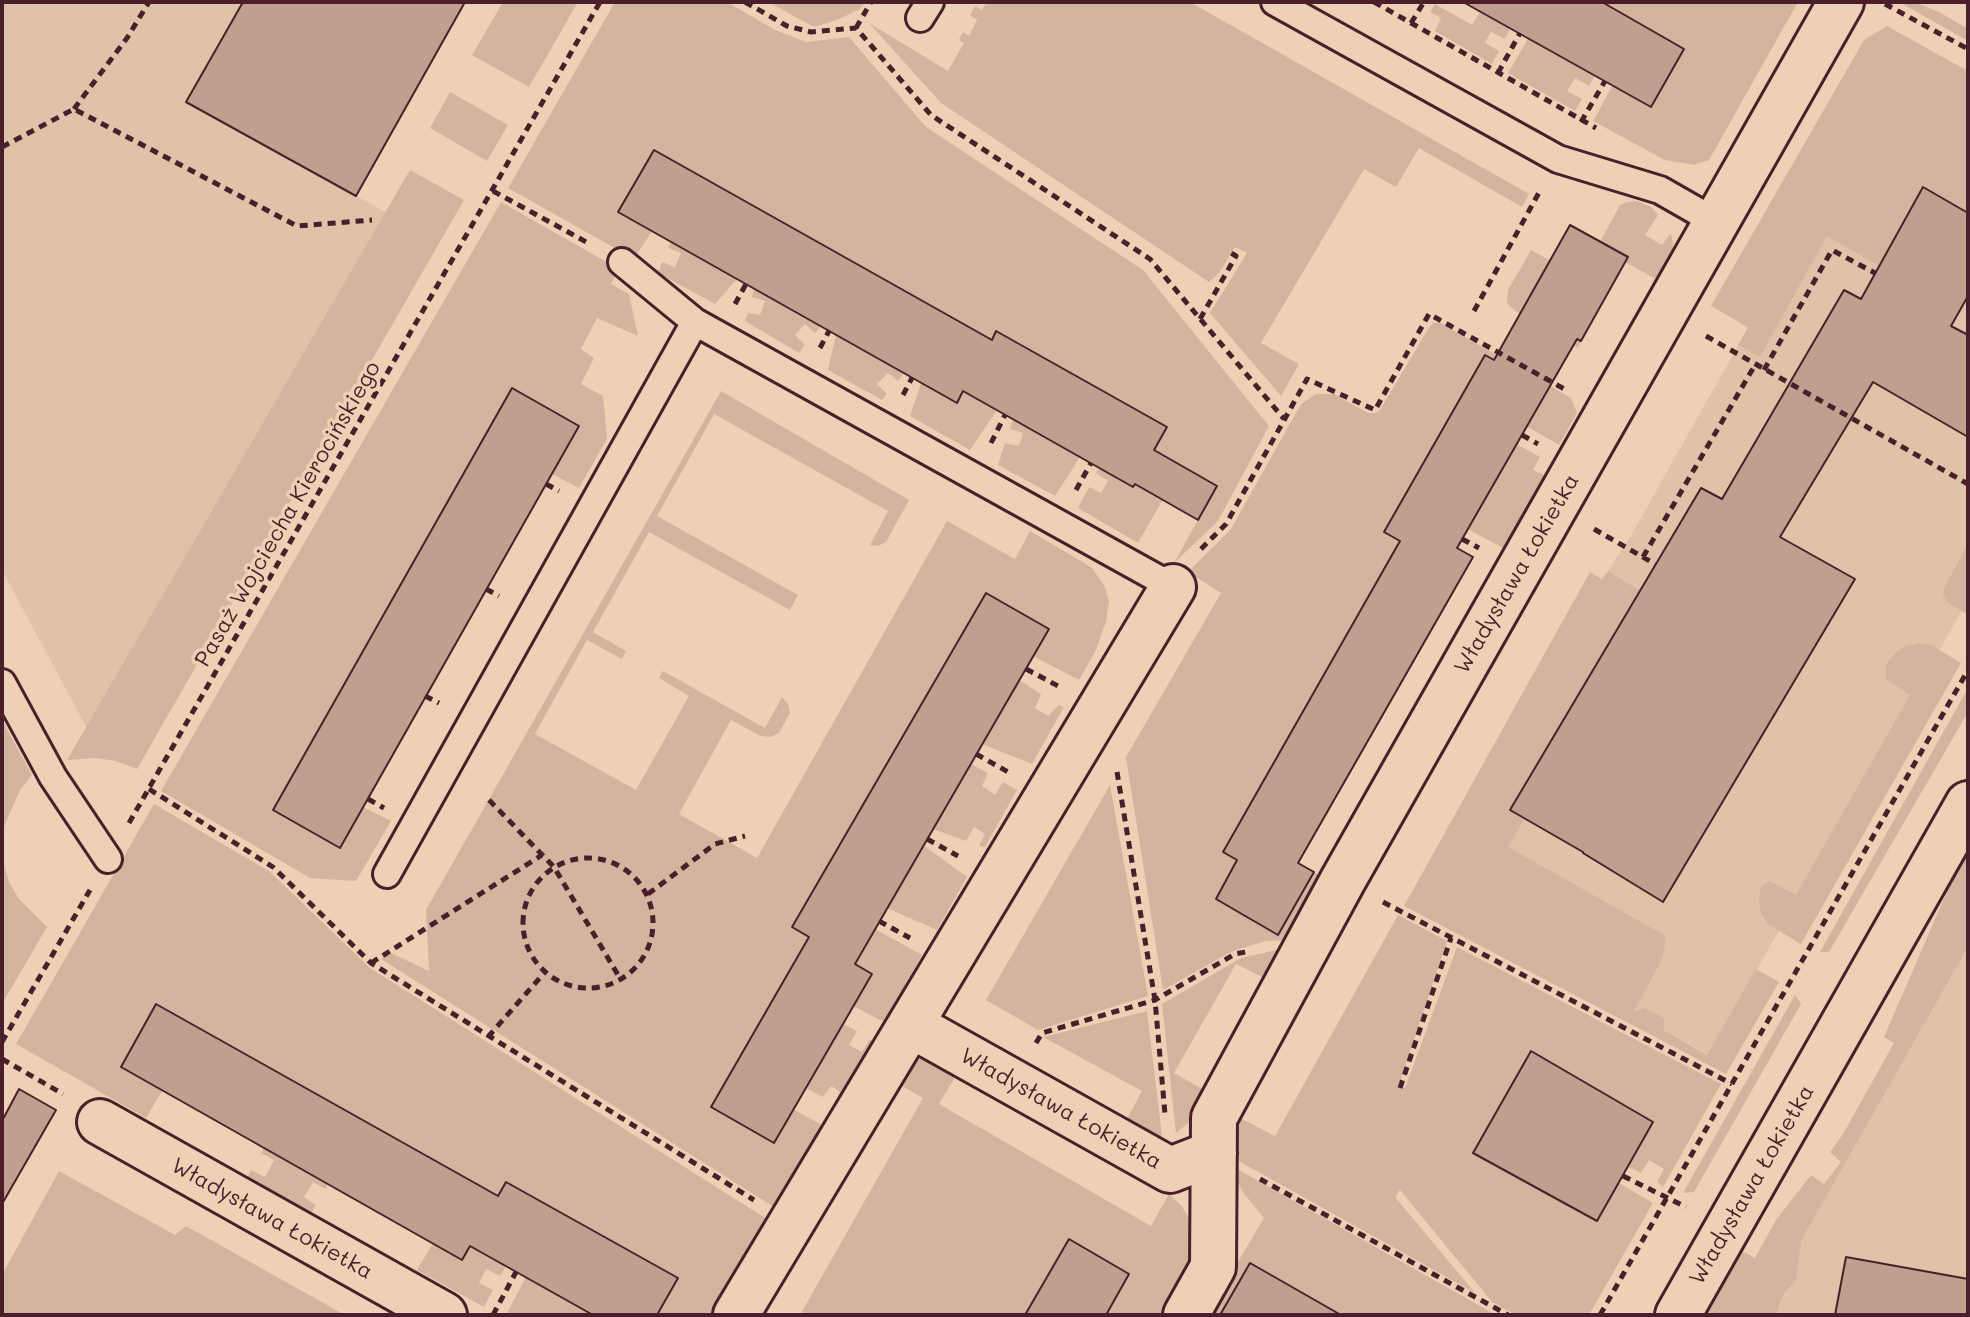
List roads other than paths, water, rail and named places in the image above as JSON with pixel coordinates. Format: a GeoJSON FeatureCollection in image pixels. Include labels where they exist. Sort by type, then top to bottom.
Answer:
{"type":"FeatureCollection","features":[{"type":"Feature","properties":{"kind":"street","name":"Władysława Łokietka"},"geometry":{"type":"LineString","coordinates":[[1186,1315],[1213,1267],[1214,1118],[1343,880],[1841,2]]}},
{"type":"Feature","properties":{"kind":"street"},"geometry":{"type":"LineString","coordinates":[[736,1315],[1173,587]]}},
{"type":"Feature","properties":{"kind":"street","name":"Władysława Łokietka"},"geometry":{"type":"LineString","coordinates":[[1678,1315],[1968,804]]}},
{"type":"Feature","properties":{"kind":"street","name":"Władysława Łokietka"},"geometry":{"type":"LineString","coordinates":[[911,1025],[1170,1170],[1214,1153]]}},
{"type":"Feature","properties":{"kind":"street","name":"Władysława Łokietka"},"geometry":{"type":"LineString","coordinates":[[100,1122],[444,1315]]}},
{"type":"Feature","properties":{"kind":"lane"},"geometry":{"type":"LineString","coordinates":[[1275,2],[1558,159],[1660,190],[1716,222]]}},
{"type":"Feature","properties":{"kind":"lane"},"geometry":{"type":"LineString","coordinates":[[622,262],[695,322],[1173,587]]}},
{"type":"Feature","properties":{"kind":"lane"},"geometry":{"type":"LineString","coordinates":[[387,874],[695,322]]}},
{"type":"Feature","properties":{"kind":"lane"},"geometry":{"type":"LineString","coordinates":[[2,683],[53,777],[108,859]]}}]}
